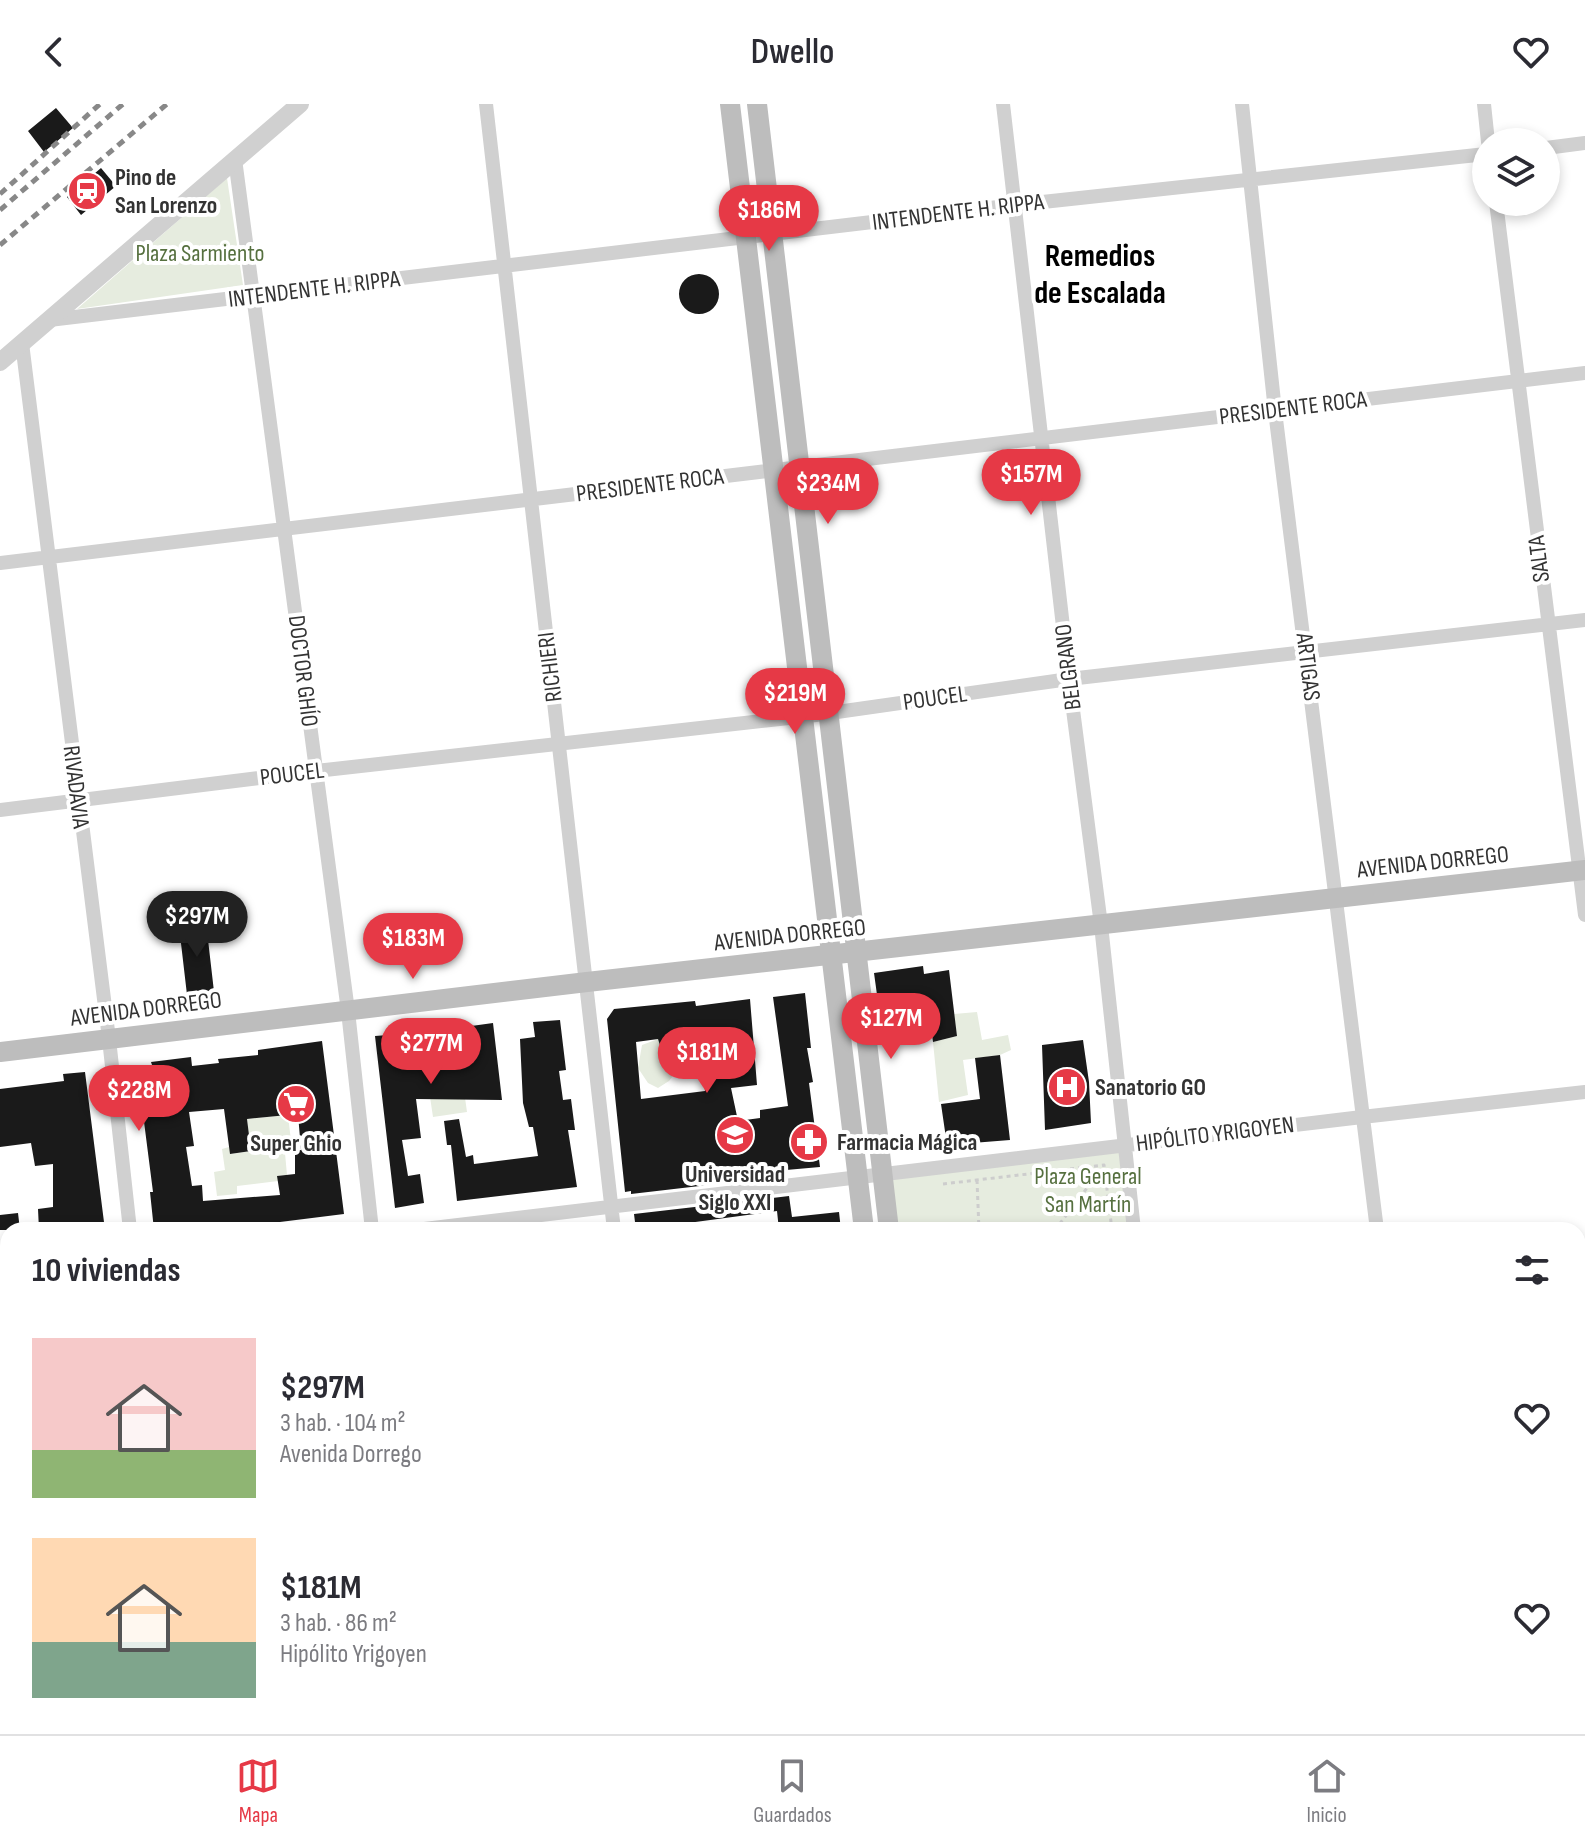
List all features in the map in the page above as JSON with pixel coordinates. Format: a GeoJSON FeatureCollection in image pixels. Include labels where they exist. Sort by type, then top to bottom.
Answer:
{"type":"FeatureCollection","features":[{"type":"Feature","properties":{"kind":"main road"},"geometry":{"type":"LineString","coordinates":[[730,104],[863,1222]]}},
{"type":"Feature","properties":{"kind":"main road"},"geometry":{"type":"LineString","coordinates":[[757,104],[888,1222]]}},
{"type":"Feature","properties":{"kind":"main road","name":"AVENIDA DORREGO"},"geometry":{"type":"LineString","coordinates":[[0,1052],[587,982],[1582,871]]}},
{"type":"Feature","properties":{"kind":"street"},"geometry":{"type":"LineString","coordinates":[[0,362],[300,104]]}},
{"type":"Feature","properties":{"kind":"street","name":"RICHIERI"},"geometry":{"type":"LineString","coordinates":[[486,104],[613,1222]]}},
{"type":"Feature","properties":{"kind":"street","name":"BELGRANO"},"geometry":{"type":"LineString","coordinates":[[1003,104],[1133,1222]]}},
{"type":"Feature","properties":{"kind":"street","name":"ARTIGAS"},"geometry":{"type":"LineString","coordinates":[[1242,104],[1275,411],[1376,1222]]}},
{"type":"Feature","properties":{"kind":"street"},"geometry":{"type":"LineString","coordinates":[[1484,104],[1487,128]]}},
{"type":"Feature","properties":{"kind":"street"},"geometry":{"type":"LineString","coordinates":[[1560,146],[1585,143]]}},
{"type":"Feature","properties":{"kind":"street","name":"INTENDENTE H. RIPPA"},"geometry":{"type":"LineString","coordinates":[[48,321],[1015,205],[1472,155]]}},
{"type":"Feature","properties":{"kind":"street","name":"DOCTOR GHÍO"},"geometry":{"type":"LineString","coordinates":[[235,159],[348,1011],[371,1222]]}},
{"type":"Feature","properties":{"kind":"street","name":"SALTA"},"geometry":{"type":"LineString","coordinates":[[1498,216],[1547,624],[1582,871],[1585,915]]}},
{"type":"Feature","properties":{"kind":"street","name":"RIVADAVIA"},"geometry":{"type":"LineString","coordinates":[[22,343],[129,1222]]}},
{"type":"Feature","properties":{"kind":"street","name":"PRESIDENTE ROCA"},"geometry":{"type":"LineString","coordinates":[[0,563],[1585,373]]}},
{"type":"Feature","properties":{"kind":"street","name":"POUCEL"},"geometry":{"type":"LineString","coordinates":[[0,810],[828,713],[1069,679],[1585,620]]}},
{"type":"Feature","properties":{"kind":"street","name":"HIPÓLITO YRIGOYEN"},"geometry":{"type":"LineString","coordinates":[[481,1222],[1585,1092]]}},
{"type":"Feature","properties":{"kind":"path"},"geometry":{"type":"LineString","coordinates":[[936,1184],[1104,1165]]}},
{"type":"Feature","properties":{"kind":"path"},"geometry":{"type":"LineString","coordinates":[[1061,1222],[1104,1165]]}},
{"type":"Feature","properties":{"kind":"path"},"geometry":{"type":"LineString","coordinates":[[1104,1165],[1111,1222]]}},
{"type":"Feature","properties":{"kind":"path"},"geometry":{"type":"LineString","coordinates":[[977,1180],[979,1222]]}},
{"type":"Feature","properties":{"kind":"green space","name":"Plaza Sarmiento"},"geometry":{"type":"Polygon","coordinates":[[[227,178],[243,285],[77,309],[227,178]]]}},
{"type":"Feature","properties":{"kind":"green space"},"geometry":{"type":"Polygon","coordinates":[[[977,1012],[982,1040],[1008,1035],[1011,1050],[1000,1055],[963,1060],[968,1095],[939,1102],[933,1042],[957,1036],[954,1014],[977,1012]]]}},
{"type":"Feature","properties":{"kind":"green space"},"geometry":{"type":"Polygon","coordinates":[[[658,1039],[663,1054],[677,1053],[679,1068],[669,1081],[658,1088],[648,1083],[638,1068],[642,1045],[658,1039]]]}},
{"type":"Feature","properties":{"kind":"green space"},"geometry":{"type":"Polygon","coordinates":[[[461,1069],[467,1112],[433,1117],[430,1097],[461,1069]]]}},
{"type":"Feature","properties":{"kind":"green space"},"geometry":{"type":"Polygon","coordinates":[[[288,1115],[291,1141],[284,1142],[287,1175],[278,1176],[278,1181],[237,1186],[237,1194],[217,1196],[214,1172],[225,1170],[222,1149],[229,1147],[231,1154],[251,1151],[247,1119],[288,1115]]]}},
{"type":"Feature","properties":{"kind":"green space","name":"Plaza General San Martín"},"geometry":{"type":"Polygon","coordinates":[[[1126,1145],[1133,1222],[888,1222],[882,1174],[1126,1145]]]}},
{"type":"Feature","properties":{"kind":"building"},"geometry":{"type":"Polygon","coordinates":[[[56,108],[73,128],[44,152],[28,131],[56,108]]]}},
{"type":"Feature","properties":{"kind":"building"},"geometry":{"type":"Polygon","coordinates":[[[101,168],[116,186],[81,215],[67,197],[101,168]]]}},
{"type":"Feature","properties":{"kind":"building"},"geometry":{"type":"Polygon","coordinates":[[[699,274],[713,280],[719,294],[713,308],[699,314],[685,308],[679,294],[685,280],[699,274]]]}},
{"type":"Feature","properties":{"kind":"building"},"geometry":{"type":"Polygon","coordinates":[[[204,905],[216,1009],[189,1012],[177,909],[204,905]]]}},
{"type":"Feature","properties":{"kind":"building"},"geometry":{"type":"Polygon","coordinates":[[[923,966],[924,974],[949,970],[957,1036],[933,1042],[931,1026],[882,1031],[874,973],[923,966]]]}},
{"type":"Feature","properties":{"kind":"building"},"geometry":{"type":"Polygon","coordinates":[[[805,993],[811,1048],[807,1048],[813,1082],[809,1083],[820,1167],[786,1170],[786,1176],[631,1194],[631,1191],[625,1192],[607,1019],[614,1009],[695,1001],[696,1006],[750,999],[757,1085],[731,1088],[738,1121],[760,1118],[760,1110],[788,1106],[773,997],[805,993]],[[658,1039],[636,1042],[641,1099],[705,1091],[701,1050],[663,1055],[658,1039]]]}},
{"type":"Feature","properties":{"kind":"building"},"geometry":{"type":"Polygon","coordinates":[[[560,1020],[566,1070],[559,1071],[563,1100],[571,1099],[575,1130],[568,1130],[577,1187],[457,1201],[451,1145],[447,1145],[444,1121],[459,1119],[466,1157],[473,1155],[474,1164],[538,1156],[533,1127],[529,1127],[523,1103],[520,1039],[535,1037],[533,1022],[560,1020]]]}},
{"type":"Feature","properties":{"kind":"building"},"geometry":{"type":"Polygon","coordinates":[[[493,1023],[502,1100],[416,1099],[421,1138],[402,1140],[408,1176],[420,1174],[424,1203],[395,1208],[375,1036],[493,1023]]]}},
{"type":"Feature","properties":{"kind":"building","name":"Sanatorio GO"},"geometry":{"type":"Polygon","coordinates":[[[1083,1040],[1091,1123],[1045,1130],[1042,1045],[1083,1040]]]}},
{"type":"Feature","properties":{"kind":"building"},"geometry":{"type":"Polygon","coordinates":[[[322,1041],[344,1214],[280,1222],[153,1222],[150,1192],[153,1192],[137,1067],[191,1057],[192,1066],[219,1063],[218,1059],[258,1055],[258,1050],[322,1041]],[[224,1109],[189,1112],[194,1146],[186,1147],[192,1186],[202,1185],[203,1201],[280,1195],[277,1176],[295,1174],[295,1151],[301,1150],[298,1114],[247,1119],[251,1151],[230,1154],[224,1109]]]}},
{"type":"Feature","properties":{"kind":"building"},"geometry":{"type":"Polygon","coordinates":[[[1000,1055],[1010,1140],[947,1145],[941,1104],[980,1099],[975,1058],[1000,1055]]]}},
{"type":"Feature","properties":{"kind":"building"},"geometry":{"type":"Polygon","coordinates":[[[85,1072],[104,1222],[39,1222],[38,1209],[53,1207],[53,1164],[35,1166],[31,1143],[0,1147],[0,1089],[64,1081],[63,1074],[85,1072]]]}},
{"type":"Feature","properties":{"kind":"building"},"geometry":{"type":"Polygon","coordinates":[[[789,1196],[792,1217],[839,1212],[840,1222],[778,1222],[777,1211],[695,1222],[635,1222],[634,1214],[789,1196]]]}},
{"type":"Feature","properties":{"kind":"building"},"geometry":{"type":"Polygon","coordinates":[[[18,1213],[19,1222],[0,1222],[0,1215],[18,1213]]]}},
{"type":"Feature","properties":{"kind":"railway"},"geometry":{"type":"LineString","coordinates":[[0,194],[100,104]]}},
{"type":"Feature","properties":{"kind":"railway"},"geometry":{"type":"LineString","coordinates":[[0,210],[123,104]]}},
{"type":"Feature","properties":{"kind":"railway"},"geometry":{"type":"LineString","coordinates":[[0,245],[167,104]]}},
{"type":"Feature","properties":{"kind":"place","name":"Pino de San Lorenzo"},"geometry":{"type":"Point","coordinates":[87,191]}},
{"type":"Feature","properties":{"kind":"place","name":"Sanatorio GO"},"geometry":{"type":"Point","coordinates":[1067,1087]}},
{"type":"Feature","properties":{"kind":"place","name":"Super Ghio"},"geometry":{"type":"Point","coordinates":[296,1104]}},
{"type":"Feature","properties":{"kind":"place","name":"Universidad Siglo XXI"},"geometry":{"type":"Point","coordinates":[735,1135]}},
{"type":"Feature","properties":{"kind":"place","name":"Farmacia Mágica"},"geometry":{"type":"Point","coordinates":[809,1142]}},
{"type":"Feature","properties":{"kind":"district","name":"Remedios de Escalada"},"geometry":{"type":"Point","coordinates":[1100,274]}}]}
